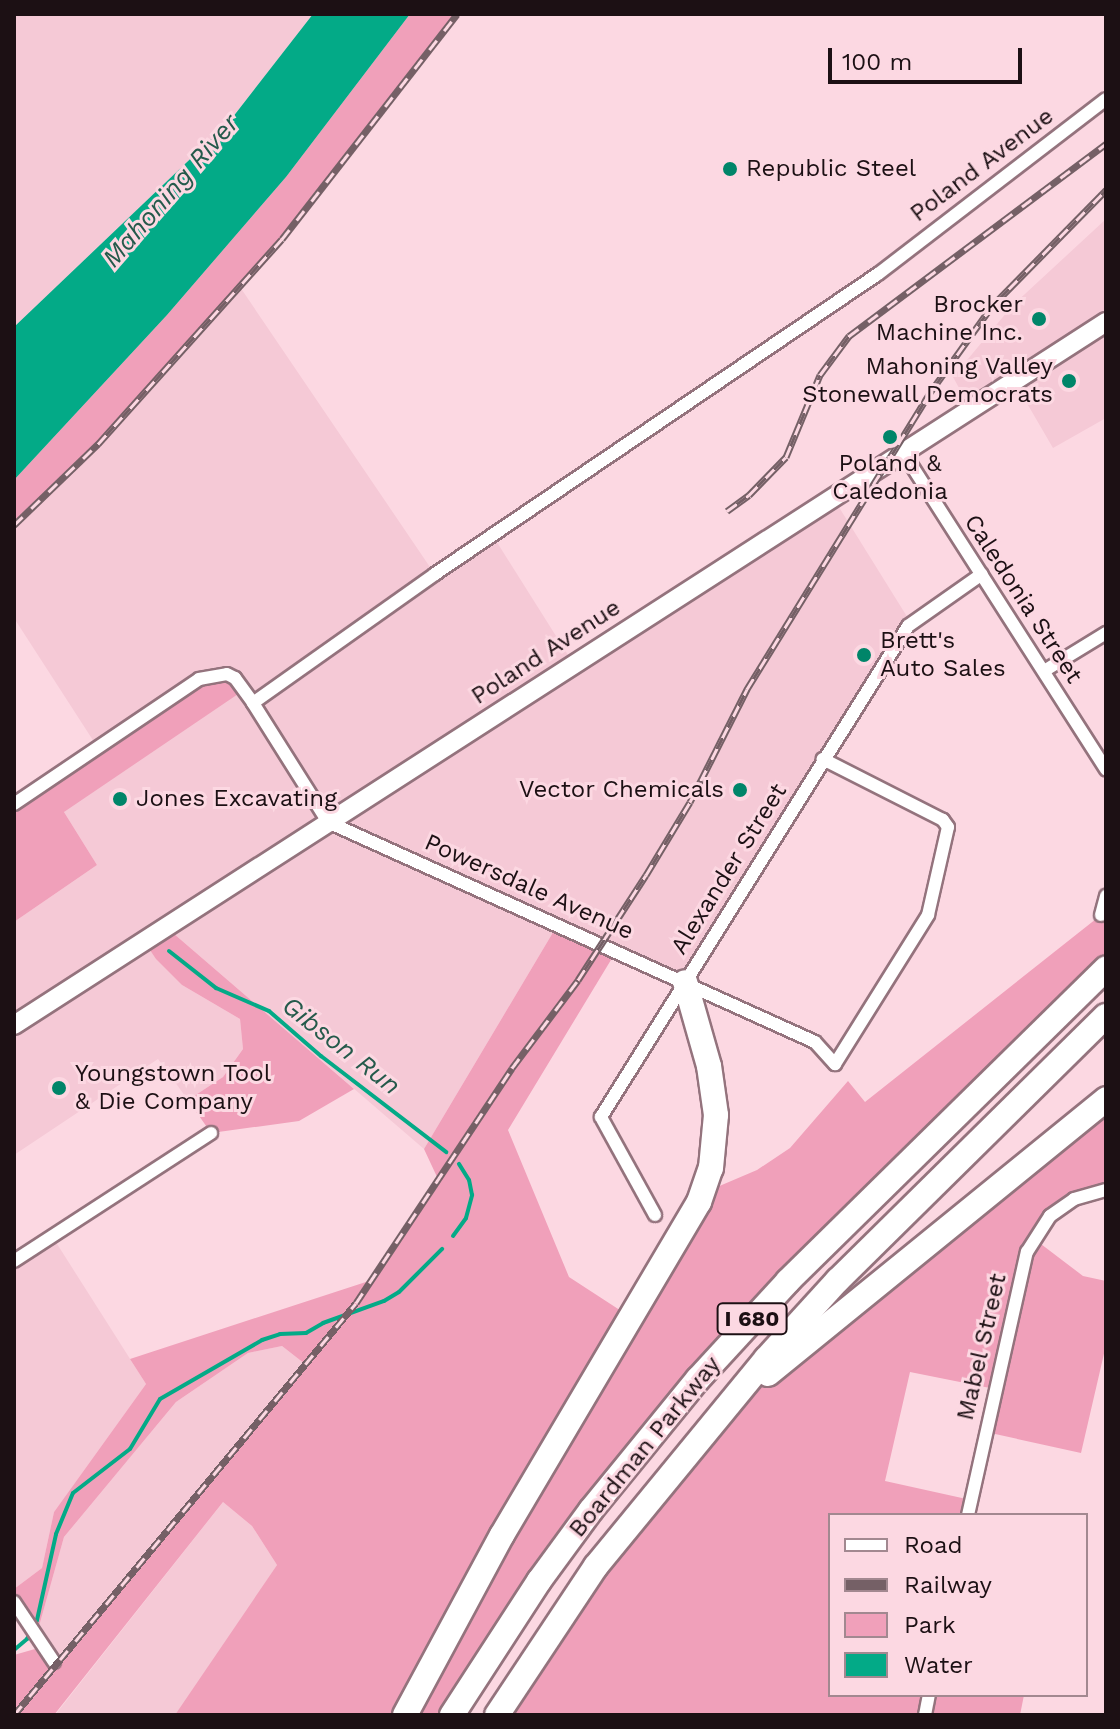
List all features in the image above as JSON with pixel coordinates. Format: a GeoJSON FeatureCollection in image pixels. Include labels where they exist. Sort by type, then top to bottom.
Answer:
{"type":"FeatureCollection","features":[{"type":"Feature","properties":{"kind":"highway","name":"Boardman Parkway"},"geometry":{"type":"LineString","coordinates":[[452,1715],[539,1581],[591,1510],[698,1379],[788,1281],[1106,968]]}},
{"type":"Feature","properties":{"kind":"highway"},"geometry":{"type":"LineString","coordinates":[[405,1715],[502,1535],[683,1234],[703,1193],[715,1147],[715,1097],[685,982]]}},
{"type":"Feature","properties":{"kind":"highway","name":"Boardman Parkway"},"geometry":{"type":"LineString","coordinates":[[497,1715],[596,1566],[696,1441],[838,1280],[1106,1016]]}},
{"type":"Feature","properties":{"kind":"highway"},"geometry":{"type":"LineString","coordinates":[[696,1441],[768,1374],[1106,1099]]}},
{"type":"Feature","properties":{"kind":"main road","name":"Poland Avenue"},"geometry":{"type":"LineString","coordinates":[[14,1025],[1106,322]]}},
{"type":"Feature","properties":{"kind":"street","name":"Poland Avenue"},"geometry":{"type":"LineString","coordinates":[[253,703],[435,574],[878,274],[1106,99]]}},
{"type":"Feature","properties":{"kind":"street","name":"Caledonia Street"},"geometry":{"type":"LineString","coordinates":[[903,452],[1106,770]]}},
{"type":"Feature","properties":{"kind":"street","name":"Alexander Street"},"geometry":{"type":"LineString","coordinates":[[655,1215],[600,1120],[908,626],[982,574]]}},
{"type":"Feature","properties":{"kind":"street"},"geometry":{"type":"LineString","coordinates":[[1044,671],[1106,633]]}},
{"type":"Feature","properties":{"kind":"street"},"geometry":{"type":"LineString","coordinates":[[14,804],[208,675],[227,674],[235,678],[253,703],[328,822]]}},
{"type":"Feature","properties":{"kind":"street","name":"Powersdale Avenue"},"geometry":{"type":"LineString","coordinates":[[328,822],[815,1042],[835,1064],[928,915],[948,827],[943,820],[823,759]]}},
{"type":"Feature","properties":{"kind":"street"},"geometry":{"type":"LineString","coordinates":[[1101,915],[1106,896]]}},
{"type":"Feature","properties":{"kind":"street"},"geometry":{"type":"LineString","coordinates":[[14,1261],[211,1133]]}},
{"type":"Feature","properties":{"kind":"street","name":"Mabel Street"},"geometry":{"type":"LineString","coordinates":[[968,1513],[1027,1252],[1044,1223],[1066,1203],[1106,1190]]}},
{"type":"Feature","properties":{"kind":"street"},"geometry":{"type":"LineString","coordinates":[[17,1607],[54,1662]]}},
{"type":"Feature","properties":{"kind":"shaded area"},"geometry":{"type":"Polygon","coordinates":[[[14,14],[313,14],[229,122],[14,327],[14,14]]]}},
{"type":"Feature","properties":{"kind":"shaded area"},"geometry":{"type":"Polygon","coordinates":[[[1106,219],[1106,418],[1053,448],[1014,381],[970,408],[953,377],[1012,306],[1106,219]]]}},
{"type":"Feature","properties":{"kind":"shaded area"},"geometry":{"type":"Polygon","coordinates":[[[240,287],[434,573],[493,536],[573,663],[832,496],[911,623],[685,982],[558,924],[424,1149],[166,927],[182,985],[240,1019],[243,1049],[223,1077],[188,1100],[158,1059],[14,1155],[14,922],[97,865],[64,812],[98,748],[14,618],[14,525],[98,444],[240,287]]]}},
{"type":"Feature","properties":{"kind":"shaded area"},"geometry":{"type":"Polygon","coordinates":[[[52,1236],[146,1384],[54,1512],[42,1568],[14,1589],[14,1261],[52,1236]]]}},
{"type":"Feature","properties":{"kind":"shaded area"},"geometry":{"type":"Polygon","coordinates":[[[282,1346],[305,1364],[56,1664],[36,1637],[64,1537],[176,1402],[248,1353],[282,1346]]]}},
{"type":"Feature","properties":{"kind":"shaded area"},"geometry":{"type":"Polygon","coordinates":[[[223,1502],[252,1526],[277,1565],[196,1689],[175,1715],[55,1715],[223,1502]]]}},
{"type":"Feature","properties":{"kind":"green space"},"geometry":{"type":"Polygon","coordinates":[[[410,14],[457,14],[282,239],[98,444],[14,525],[14,480],[167,315],[286,177],[410,14]]]}},
{"type":"Feature","properties":{"kind":"green space"},"geometry":{"type":"Polygon","coordinates":[[[217,673],[244,690],[64,812],[97,865],[14,922],[14,804],[217,673]]]}},
{"type":"Feature","properties":{"kind":"green space"},"geometry":{"type":"Polygon","coordinates":[[[1106,896],[1106,968],[698,1379],[452,1715],[175,1715],[277,1565],[252,1526],[223,1502],[54,1715],[14,1715],[14,1655],[42,1647],[56,1664],[305,1364],[282,1346],[248,1353],[176,1402],[64,1537],[36,1637],[14,1602],[14,1589],[42,1568],[54,1512],[146,1384],[130,1359],[372,1280],[438,1179],[424,1149],[558,924],[617,950],[508,1130],[569,1277],[632,1318],[703,1193],[757,1170],[790,1148],[848,1081],[865,1102],[1101,915],[1106,896]]]}},
{"type":"Feature","properties":{"kind":"green space"},"geometry":{"type":"Polygon","coordinates":[[[166,927],[354,1089],[299,1121],[211,1133],[188,1100],[223,1077],[243,1049],[240,1019],[182,985],[156,959],[144,941],[166,927]]]}},
{"type":"Feature","properties":{"kind":"green space"},"geometry":{"type":"Polygon","coordinates":[[[1106,1099],[1106,1190],[1082,1195],[1033,1238],[1083,1276],[1106,1281],[1106,1345],[1081,1453],[986,1432],[995,1389],[910,1372],[885,1481],[971,1500],[968,1513],[828,1513],[828,1697],[1024,1697],[1020,1715],[497,1715],[550,1633],[768,1374],[1106,1099]]]}},
{"type":"Feature","properties":{"kind":"water","name":"Mahoning River"},"geometry":{"type":"Polygon","coordinates":[[[313,14],[410,14],[286,177],[167,315],[14,480],[14,327],[229,122],[313,14]]]}},
{"type":"Feature","properties":{"kind":"waterway","name":"Gibson Run"},"geometry":{"type":"LineString","coordinates":[[169,951],[216,988],[269,1011],[321,1056],[446,1152]]}},
{"type":"Feature","properties":{"kind":"waterway","name":"Gibson Run"},"geometry":{"type":"LineString","coordinates":[[453,1236],[466,1218],[472,1195],[469,1180],[459,1164]]}},
{"type":"Feature","properties":{"kind":"waterway","name":"Gibson Run"},"geometry":{"type":"LineString","coordinates":[[14,1650],[27,1639],[37,1620],[56,1534],[73,1493],[130,1449],[160,1399],[262,1340],[280,1334],[306,1333],[323,1323],[384,1301],[399,1292],[442,1249]]}},
{"type":"Feature","properties":{"kind":"railway"},"geometry":{"type":"LineString","coordinates":[[14,525],[98,444],[282,239],[457,14]]}},
{"type":"Feature","properties":{"kind":"railway"},"geometry":{"type":"LineString","coordinates":[[727,511],[749,495],[786,457],[820,375],[849,336],[1106,144]]}},
{"type":"Feature","properties":{"kind":"railway"},"geometry":{"type":"LineString","coordinates":[[14,1715],[356,1303],[512,1068],[578,980],[646,875],[690,802],[747,689],[929,394],[992,306],[1106,190]]}},
{"type":"Feature","properties":{"kind":"place","name":"Republic Steel"},"geometry":{"type":"Point","coordinates":[730,169]}},
{"type":"Feature","properties":{"kind":"place","name":"Brocker Machine Inc."},"geometry":{"type":"Point","coordinates":[1039,319]}},
{"type":"Feature","properties":{"kind":"place","name":"Mahoning Valley Stonewall Democrats"},"geometry":{"type":"Point","coordinates":[1069,381]}},
{"type":"Feature","properties":{"kind":"place","name":"Poland & Caledonia"},"geometry":{"type":"Point","coordinates":[890,437]}},
{"type":"Feature","properties":{"kind":"place","name":"Brett's Auto Sales"},"geometry":{"type":"Point","coordinates":[864,655]}},
{"type":"Feature","properties":{"kind":"place","name":"Vector Chemicals"},"geometry":{"type":"Point","coordinates":[740,790]}},
{"type":"Feature","properties":{"kind":"place","name":"Jones Excavating"},"geometry":{"type":"Point","coordinates":[120,799]}},
{"type":"Feature","properties":{"kind":"place","name":"Youngstown Tool & Die Company"},"geometry":{"type":"Point","coordinates":[59,1088]}}]}
